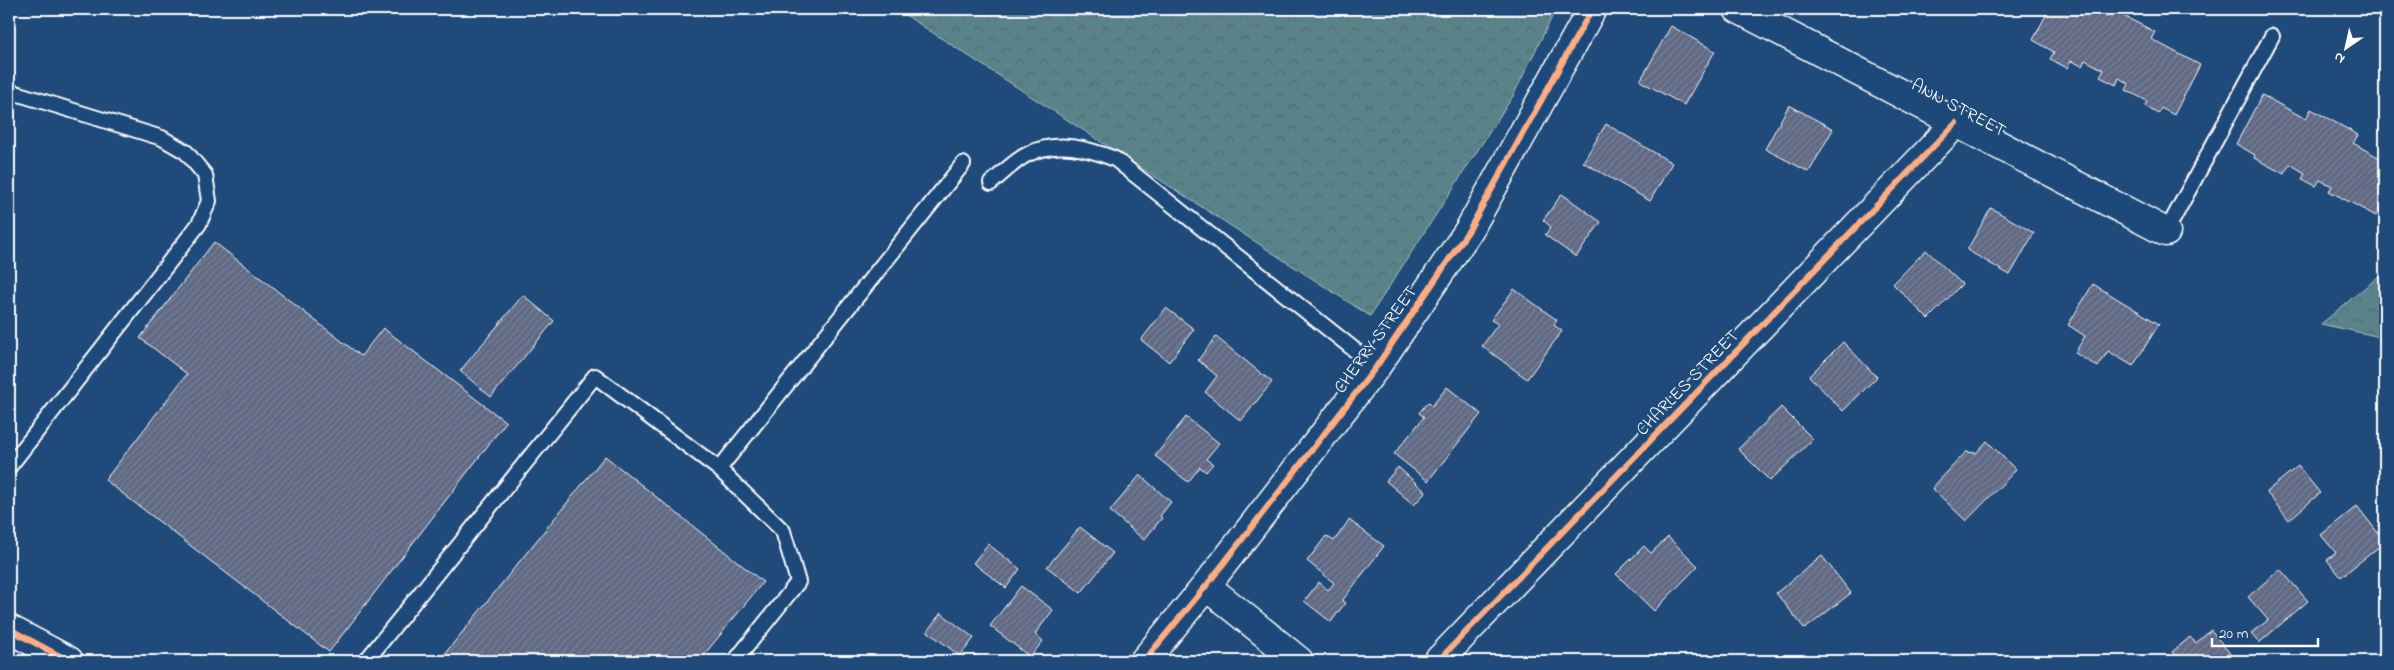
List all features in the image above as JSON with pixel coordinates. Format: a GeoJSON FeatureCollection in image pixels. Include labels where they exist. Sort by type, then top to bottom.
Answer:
{"type":"FeatureCollection","features":[{"type":"Feature","properties":{"kind":"street","name":"CHERRY STREET"},"geometry":{"type":"LineString","coordinates":[[1144,661],[1206,586],[1376,367],[1470,230],[1592,9]]}},
{"type":"Feature","properties":{"kind":"street","name":"ANN STREET"},"geometry":{"type":"LineString","coordinates":[[1738,9],[2166,232]]}},
{"type":"Feature","properties":{"kind":"street","name":"CHARLES STREET"},"geometry":{"type":"LineString","coordinates":[[1438,661],[1956,123]]}},
{"type":"Feature","properties":{"kind":"street"},"geometry":{"type":"LineString","coordinates":[[1206,586],[1299,661]]}},
{"type":"Feature","properties":{"kind":"street"},"geometry":{"type":"LineString","coordinates":[[9,629],[69,661]]}},
{"type":"Feature","properties":{"kind":"lane"},"geometry":{"type":"LineString","coordinates":[[2166,232],[2272,36]]}},
{"type":"Feature","properties":{"kind":"lane"},"geometry":{"type":"LineString","coordinates":[[9,91],[162,138],[186,152],[205,175],[209,201],[199,224],[9,467]]}},
{"type":"Feature","properties":{"kind":"lane"},"geometry":{"type":"LineString","coordinates":[[991,183],[1027,154],[1049,146],[1070,146],[1096,152],[1115,160],[1376,367]]}},
{"type":"Feature","properties":{"kind":"lane"},"geometry":{"type":"LineString","coordinates":[[719,469],[963,164]]}},
{"type":"Feature","properties":{"kind":"lane"},"geometry":{"type":"LineString","coordinates":[[366,661],[595,376],[719,469],[783,531],[798,582],[735,661]]}},
{"type":"Feature","properties":{"kind":"green space"},"geometry":{"type":"Polygon","coordinates":[[[896,9],[1556,9],[1513,96],[1370,316],[896,9]]]}},
{"type":"Feature","properties":{"kind":"green space"},"geometry":{"type":"Polygon","coordinates":[[[2385,271],[2385,338],[2321,324],[2385,271]]]}},
{"type":"Feature","properties":{"kind":"building"},"geometry":{"type":"Polygon","coordinates":[[[2049,9],[2092,9],[2106,16],[2110,9],[2155,32],[2151,39],[2200,65],[2174,115],[2161,108],[2158,114],[2145,106],[2147,101],[2126,90],[2129,84],[2119,78],[2116,85],[2100,77],[2104,70],[2085,60],[2082,66],[2071,61],[2067,68],[2050,59],[2054,52],[2033,40],[2049,9]]]}},
{"type":"Feature","properties":{"kind":"building"},"geometry":{"type":"Polygon","coordinates":[[[1671,26],[1715,51],[1684,105],[1640,81],[1671,26]]]}},
{"type":"Feature","properties":{"kind":"building"},"geometry":{"type":"Polygon","coordinates":[[[2262,95],[2306,119],[2311,109],[2358,135],[2353,143],[2385,161],[2385,199],[2376,216],[2329,191],[2332,186],[2320,180],[2316,186],[2302,179],[2305,173],[2290,164],[2284,174],[2254,158],[2255,155],[2236,144],[2262,95]]]}},
{"type":"Feature","properties":{"kind":"building"},"geometry":{"type":"Polygon","coordinates":[[[1789,105],[1833,129],[1809,172],[1765,149],[1789,105]]]}},
{"type":"Feature","properties":{"kind":"building"},"geometry":{"type":"Polygon","coordinates":[[[1606,124],[1672,163],[1650,201],[1583,162],[1606,124]]]}},
{"type":"Feature","properties":{"kind":"building"},"geometry":{"type":"Polygon","coordinates":[[[1562,194],[1601,222],[1576,257],[1545,235],[1551,227],[1543,220],[1562,194]]]}},
{"type":"Feature","properties":{"kind":"building"},"geometry":{"type":"Polygon","coordinates":[[[1991,208],[2034,233],[2010,275],[1967,250],[1991,208]]]}},
{"type":"Feature","properties":{"kind":"building"},"geometry":{"type":"Polygon","coordinates":[[[214,242],[361,356],[383,328],[506,422],[329,652],[105,480],[187,374],[140,338],[214,242]]]}},
{"type":"Feature","properties":{"kind":"building"},"geometry":{"type":"Polygon","coordinates":[[[1926,250],[1962,284],[1928,319],[1893,284],[1926,250]]]}},
{"type":"Feature","properties":{"kind":"building"},"geometry":{"type":"Polygon","coordinates":[[[2093,284],[2159,324],[2133,366],[2108,351],[2098,367],[2075,353],[2085,336],[2068,325],[2093,284]]]}},
{"type":"Feature","properties":{"kind":"building"},"geometry":{"type":"Polygon","coordinates":[[[1514,289],[1557,320],[1554,325],[1562,331],[1527,379],[1482,346],[1498,324],[1491,320],[1514,289]]]}},
{"type":"Feature","properties":{"kind":"building"},"geometry":{"type":"Polygon","coordinates":[[[523,295],[554,321],[491,397],[460,371],[523,295]]]}},
{"type":"Feature","properties":{"kind":"building"},"geometry":{"type":"Polygon","coordinates":[[[1166,308],[1194,329],[1169,362],[1141,340],[1166,308]]]}},
{"type":"Feature","properties":{"kind":"building"},"geometry":{"type":"Polygon","coordinates":[[[1216,337],[1272,382],[1241,421],[1205,392],[1217,376],[1198,360],[1216,337]]]}},
{"type":"Feature","properties":{"kind":"building"},"geometry":{"type":"Polygon","coordinates":[[[1843,342],[1877,377],[1843,411],[1809,376],[1843,342]]]}},
{"type":"Feature","properties":{"kind":"building"},"geometry":{"type":"Polygon","coordinates":[[[1447,387],[1481,414],[1428,481],[1394,454],[1424,417],[1419,413],[1428,402],[1432,406],[1447,387]]]}},
{"type":"Feature","properties":{"kind":"building"},"geometry":{"type":"Polygon","coordinates":[[[1781,407],[1813,439],[1770,481],[1738,449],[1781,407]]]}},
{"type":"Feature","properties":{"kind":"building"},"geometry":{"type":"Polygon","coordinates":[[[1186,417],[1219,443],[1206,459],[1213,464],[1206,472],[1200,467],[1188,482],[1155,456],[1186,417]]]}},
{"type":"Feature","properties":{"kind":"building"},"geometry":{"type":"Polygon","coordinates":[[[1987,441],[2016,470],[1966,521],[1932,488],[1966,452],[1976,453],[1987,441]]]}},
{"type":"Feature","properties":{"kind":"building"},"geometry":{"type":"Polygon","coordinates":[[[605,456],[763,582],[699,661],[439,661],[605,456]]]}},
{"type":"Feature","properties":{"kind":"building"},"geometry":{"type":"Polygon","coordinates":[[[2298,466],[2320,493],[2289,520],[2266,492],[2298,466]]]}},
{"type":"Feature","properties":{"kind":"building"},"geometry":{"type":"Polygon","coordinates":[[[1398,467],[1426,492],[1414,505],[1386,481],[1398,467]]]}},
{"type":"Feature","properties":{"kind":"building"},"geometry":{"type":"Polygon","coordinates":[[[1140,475],[1171,502],[1160,516],[1162,518],[1144,540],[1110,511],[1140,475]]]}},
{"type":"Feature","properties":{"kind":"building"},"geometry":{"type":"Polygon","coordinates":[[[2357,506],[2385,542],[2341,577],[2327,560],[2336,553],[2321,535],[2357,506]]]}},
{"type":"Feature","properties":{"kind":"building"},"geometry":{"type":"Polygon","coordinates":[[[1349,520],[1384,546],[1342,601],[1345,603],[1331,622],[1304,601],[1319,582],[1328,590],[1334,583],[1307,561],[1326,536],[1334,541],[1349,520]]]}},
{"type":"Feature","properties":{"kind":"building"},"geometry":{"type":"Polygon","coordinates":[[[1080,527],[1113,553],[1081,593],[1047,567],[1080,527]]]}},
{"type":"Feature","properties":{"kind":"building"},"geometry":{"type":"Polygon","coordinates":[[[1668,537],[1698,566],[1654,611],[1616,574],[1644,546],[1651,553],[1668,537]]]}},
{"type":"Feature","properties":{"kind":"building"},"geometry":{"type":"Polygon","coordinates":[[[988,544],[1020,569],[1006,588],[973,563],[988,544]]]}},
{"type":"Feature","properties":{"kind":"building"},"geometry":{"type":"Polygon","coordinates":[[[1822,556],[1851,593],[1805,629],[1776,593],[1822,556]]]}},
{"type":"Feature","properties":{"kind":"building"},"geometry":{"type":"Polygon","coordinates":[[[2280,569],[2308,601],[2259,643],[2251,634],[2268,620],[2248,597],[2280,569]]]}},
{"type":"Feature","properties":{"kind":"building"},"geometry":{"type":"Polygon","coordinates":[[[1021,586],[1053,610],[1035,634],[1043,641],[1030,657],[990,626],[1021,586]]]}},
{"type":"Feature","properties":{"kind":"building"},"geometry":{"type":"Polygon","coordinates":[[[941,613],[974,638],[960,656],[927,631],[941,613]]]}},
{"type":"Feature","properties":{"kind":"building"},"geometry":{"type":"Polygon","coordinates":[[[2211,630],[2236,661],[2173,661],[2177,658],[2172,652],[2190,637],[2196,643],[2211,630]]]}},
{"type":"Feature","properties":{"kind":"building"},"geometry":{"type":"Polygon","coordinates":[[[976,655],[984,661],[972,661],[976,655]]]}},
{"type":"Feature","properties":{"kind":"cycle path"},"geometry":{"type":"LineString","coordinates":[[1144,661],[1206,586],[1376,367],[1469,230],[1592,9]]}},
{"type":"Feature","properties":{"kind":"cycle path"},"geometry":{"type":"LineString","coordinates":[[1438,661],[1956,123]]}},
{"type":"Feature","properties":{"kind":"cycle path"},"geometry":{"type":"LineString","coordinates":[[9,629],[69,661]]}}]}
